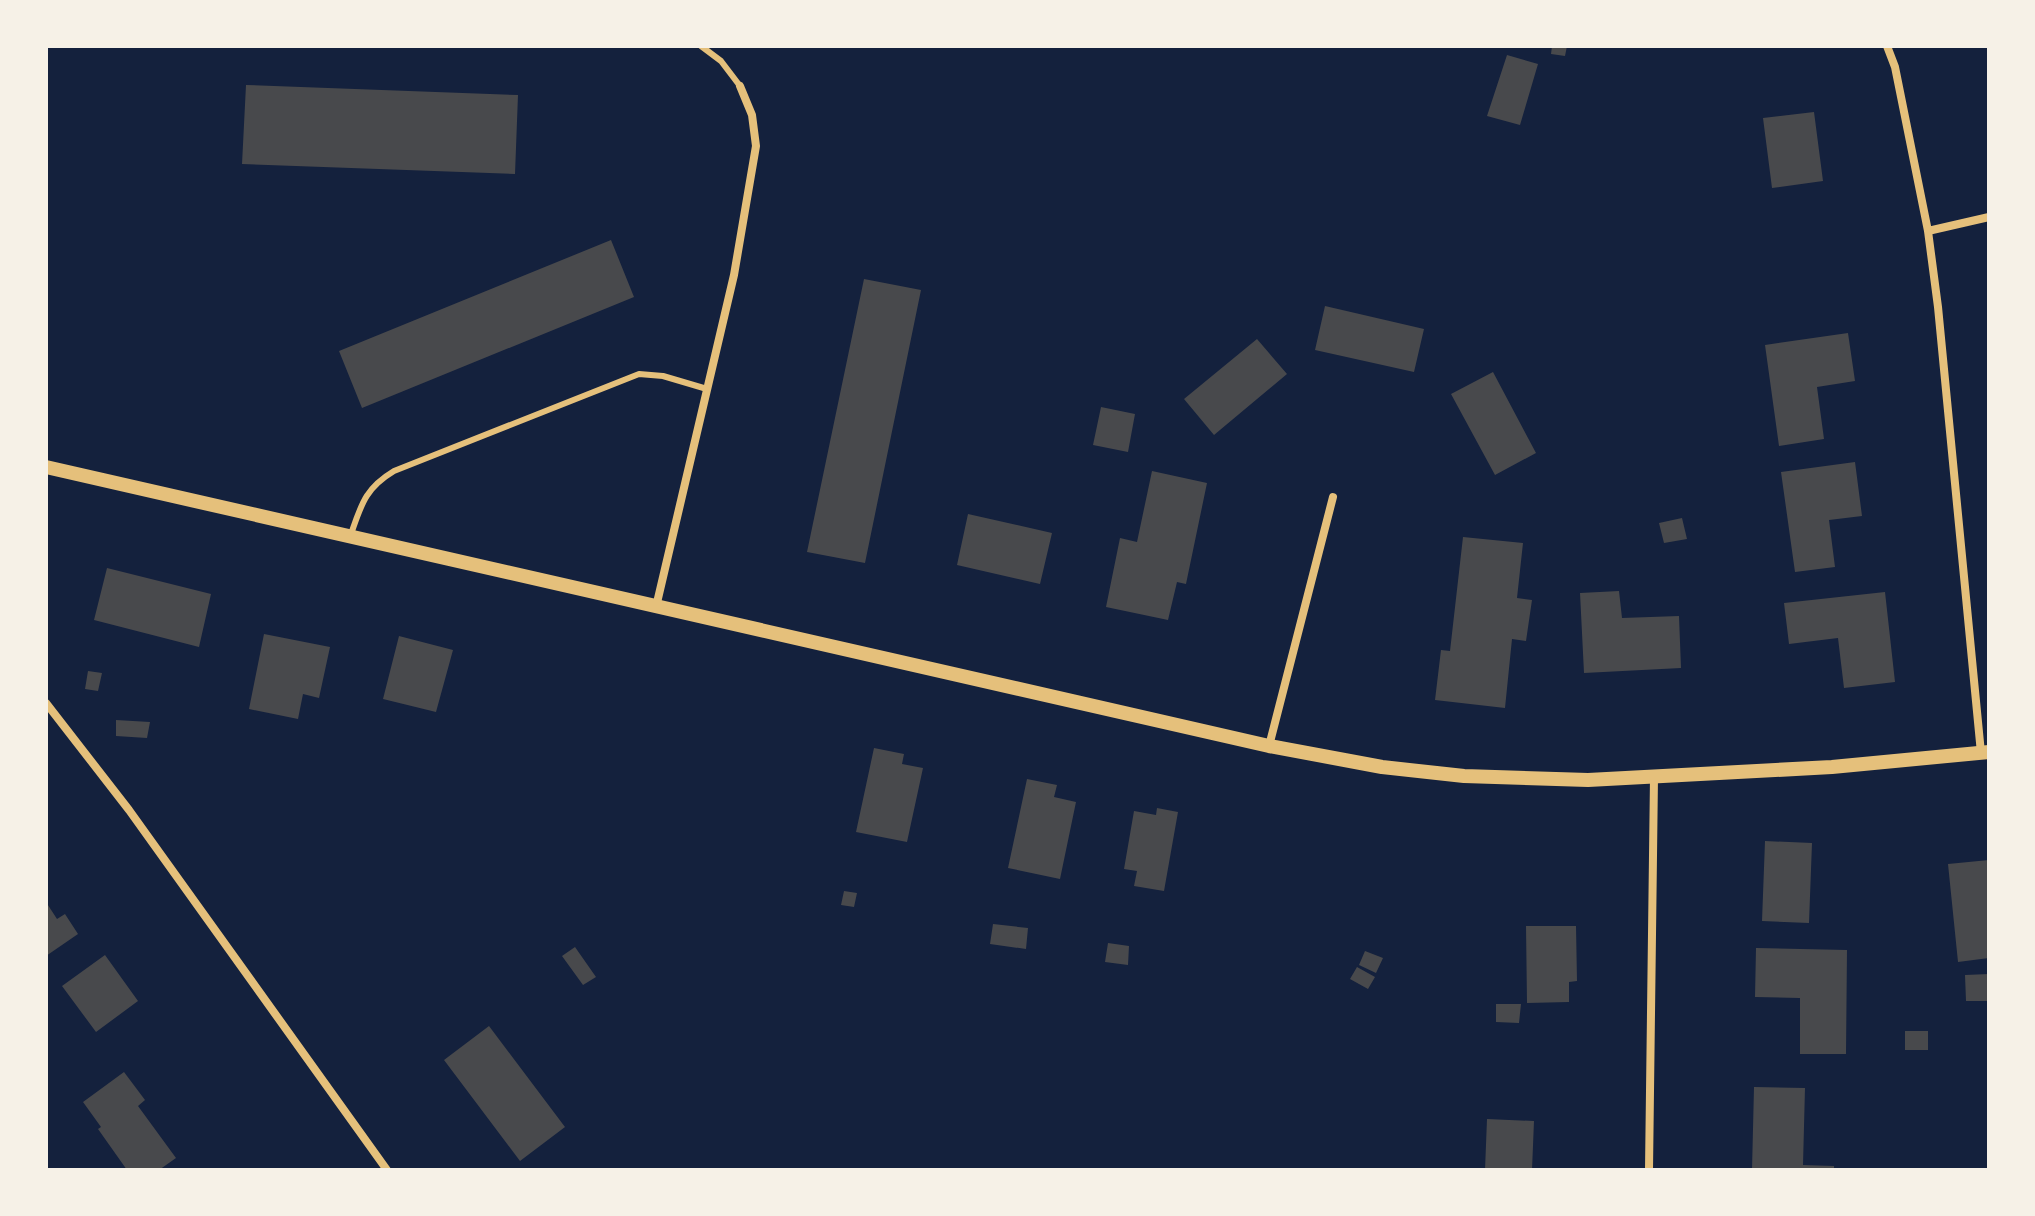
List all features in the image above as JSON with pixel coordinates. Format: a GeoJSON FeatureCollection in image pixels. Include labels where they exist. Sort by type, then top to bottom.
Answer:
{"type":"FeatureCollection","features":[{"type":"Feature","properties":{"kind":"street"},"geometry":{"type":"LineString","coordinates":[[46,467],[1269,746],[1382,767],[1464,776],[1588,780],[1832,767],[1985,752],[1928,231],[1895,67],[1887,46]]}},
{"type":"Feature","properties":{"kind":"street"},"geometry":{"type":"LineString","coordinates":[[656,607],[734,275],[756,146],[752,115],[740,86]]}},
{"type":"Feature","properties":{"kind":"street"},"geometry":{"type":"LineString","coordinates":[[1928,231],[1989,217]]}},
{"type":"Feature","properties":{"kind":"street"},"geometry":{"type":"LineString","coordinates":[[1269,746],[1333,497]]}},
{"type":"Feature","properties":{"kind":"street"},"geometry":{"type":"LineString","coordinates":[[46,703],[138,823],[387,1170]]}},
{"type":"Feature","properties":{"kind":"street"},"geometry":{"type":"LineString","coordinates":[[1649,1170],[1654,777]]}},
{"type":"Feature","properties":{"kind":"lane"},"geometry":{"type":"LineString","coordinates":[[701,46],[721,61],[740,86]]}},
{"type":"Feature","properties":{"kind":"lane"},"geometry":{"type":"LineString","coordinates":[[350,537],[366,494],[394,471],[639,374],[663,376],[707,389]]}},
{"type":"Feature","properties":{"kind":"building"},"geometry":{"type":"Polygon","coordinates":[[[1552,46],[1567,46],[1565,56],[1551,54],[1552,46]]]}},
{"type":"Feature","properties":{"kind":"building"},"geometry":{"type":"Polygon","coordinates":[[[1507,55],[1538,64],[1520,125],[1487,116],[1507,55]]]}},
{"type":"Feature","properties":{"kind":"building"},"geometry":{"type":"Polygon","coordinates":[[[246,85],[518,95],[515,174],[242,164],[246,85]]]}},
{"type":"Feature","properties":{"kind":"building"},"geometry":{"type":"Polygon","coordinates":[[[1814,112],[1823,181],[1772,188],[1763,118],[1814,112]]]}},
{"type":"Feature","properties":{"kind":"building"},"geometry":{"type":"Polygon","coordinates":[[[611,240],[634,297],[362,408],[339,351],[611,240]]]}},
{"type":"Feature","properties":{"kind":"building"},"geometry":{"type":"Polygon","coordinates":[[[864,279],[921,290],[865,563],[807,552],[864,279]]]}},
{"type":"Feature","properties":{"kind":"building"},"geometry":{"type":"Polygon","coordinates":[[[1325,306],[1424,329],[1414,372],[1315,350],[1325,306]]]}},
{"type":"Feature","properties":{"kind":"building"},"geometry":{"type":"Polygon","coordinates":[[[1848,333],[1855,381],[1817,387],[1824,439],[1779,446],[1765,345],[1848,333]]]}},
{"type":"Feature","properties":{"kind":"building"},"geometry":{"type":"Polygon","coordinates":[[[1257,339],[1287,374],[1214,435],[1184,399],[1257,339]]]}},
{"type":"Feature","properties":{"kind":"building"},"geometry":{"type":"Polygon","coordinates":[[[1493,372],[1536,453],[1495,475],[1451,394],[1493,372]]]}},
{"type":"Feature","properties":{"kind":"building"},"geometry":{"type":"Polygon","coordinates":[[[1101,407],[1135,414],[1128,452],[1093,445],[1101,407]]]}},
{"type":"Feature","properties":{"kind":"building"},"geometry":{"type":"Polygon","coordinates":[[[1855,462],[1862,516],[1829,520],[1835,567],[1795,572],[1781,472],[1855,462]]]}},
{"type":"Feature","properties":{"kind":"building"},"geometry":{"type":"Polygon","coordinates":[[[1152,471],[1207,483],[1186,584],[1177,582],[1168,620],[1106,607],[1120,538],[1137,542],[1152,471]]]}},
{"type":"Feature","properties":{"kind":"building"},"geometry":{"type":"Polygon","coordinates":[[[968,514],[1052,533],[1040,584],[957,565],[968,514]]]}},
{"type":"Feature","properties":{"kind":"building"},"geometry":{"type":"Polygon","coordinates":[[[1682,518],[1687,539],[1664,543],[1659,523],[1682,518]]]}},
{"type":"Feature","properties":{"kind":"building"},"geometry":{"type":"Polygon","coordinates":[[[1463,537],[1523,543],[1517,598],[1532,600],[1526,641],[1512,639],[1505,708],[1435,700],[1441,650],[1450,651],[1463,537]]]}},
{"type":"Feature","properties":{"kind":"building"},"geometry":{"type":"Polygon","coordinates":[[[107,568],[211,594],[199,647],[94,620],[107,568]]]}},
{"type":"Feature","properties":{"kind":"building"},"geometry":{"type":"Polygon","coordinates":[[[1619,591],[1622,618],[1679,616],[1681,668],[1584,673],[1580,593],[1619,591]]]}},
{"type":"Feature","properties":{"kind":"building"},"geometry":{"type":"Polygon","coordinates":[[[1885,592],[1895,682],[1844,688],[1838,638],[1789,644],[1784,603],[1885,592]]]}},
{"type":"Feature","properties":{"kind":"building"},"geometry":{"type":"Polygon","coordinates":[[[264,634],[330,647],[319,698],[303,694],[298,719],[249,709],[264,634]]]}},
{"type":"Feature","properties":{"kind":"building"},"geometry":{"type":"Polygon","coordinates":[[[399,636],[453,650],[436,712],[383,699],[399,636]]]}},
{"type":"Feature","properties":{"kind":"building"},"geometry":{"type":"Polygon","coordinates":[[[88,671],[102,673],[98,691],[85,689],[88,671]]]}},
{"type":"Feature","properties":{"kind":"building"},"geometry":{"type":"Polygon","coordinates":[[[116,720],[150,722],[147,738],[116,736],[116,720]]]}},
{"type":"Feature","properties":{"kind":"building"},"geometry":{"type":"Polygon","coordinates":[[[874,748],[904,754],[902,764],[923,768],[907,842],[856,832],[874,748]]]}},
{"type":"Feature","properties":{"kind":"building"},"geometry":{"type":"Polygon","coordinates":[[[1027,779],[1057,785],[1054,797],[1076,802],[1060,879],[1008,868],[1027,779]]]}},
{"type":"Feature","properties":{"kind":"building"},"geometry":{"type":"Polygon","coordinates":[[[1157,808],[1178,812],[1164,891],[1134,886],[1137,871],[1124,869],[1134,811],[1156,815],[1157,808]]]}},
{"type":"Feature","properties":{"kind":"building"},"geometry":{"type":"Polygon","coordinates":[[[1765,841],[1812,843],[1809,923],[1762,921],[1765,841]]]}},
{"type":"Feature","properties":{"kind":"building"},"geometry":{"type":"Polygon","coordinates":[[[1989,860],[1989,958],[1958,962],[1948,864],[1989,860]]]}},
{"type":"Feature","properties":{"kind":"building"},"geometry":{"type":"Polygon","coordinates":[[[844,891],[857,893],[854,907],[841,905],[844,891]]]}},
{"type":"Feature","properties":{"kind":"building"},"geometry":{"type":"Polygon","coordinates":[[[46,902],[57,919],[65,914],[78,934],[46,956],[46,902]]]}},
{"type":"Feature","properties":{"kind":"building"},"geometry":{"type":"Polygon","coordinates":[[[993,924],[1028,928],[1026,949],[990,944],[993,924]]]}},
{"type":"Feature","properties":{"kind":"building"},"geometry":{"type":"Polygon","coordinates":[[[1526,926],[1576,926],[1577,981],[1569,982],[1569,1002],[1527,1003],[1526,926]]]}},
{"type":"Feature","properties":{"kind":"building"},"geometry":{"type":"Polygon","coordinates":[[[1108,943],[1129,946],[1128,965],[1105,962],[1108,943]]]}},
{"type":"Feature","properties":{"kind":"building"},"geometry":{"type":"Polygon","coordinates":[[[575,947],[596,977],[583,985],[562,956],[575,947]]]}},
{"type":"Feature","properties":{"kind":"building"},"geometry":{"type":"Polygon","coordinates":[[[1756,948],[1847,950],[1846,1054],[1800,1054],[1800,998],[1755,997],[1756,948]]]}},
{"type":"Feature","properties":{"kind":"building"},"geometry":{"type":"Polygon","coordinates":[[[1365,951],[1383,958],[1376,973],[1359,965],[1365,951]]]}},
{"type":"Feature","properties":{"kind":"building"},"geometry":{"type":"Polygon","coordinates":[[[105,955],[138,1001],[96,1032],[62,986],[105,955]]]}},
{"type":"Feature","properties":{"kind":"building"},"geometry":{"type":"Polygon","coordinates":[[[1357,967],[1375,977],[1368,989],[1350,979],[1357,967]]]}},
{"type":"Feature","properties":{"kind":"building"},"geometry":{"type":"Polygon","coordinates":[[[1989,974],[1989,1001],[1966,1001],[1965,975],[1989,974]]]}},
{"type":"Feature","properties":{"kind":"building"},"geometry":{"type":"Polygon","coordinates":[[[1496,1004],[1521,1004],[1519,1023],[1496,1022],[1496,1004]]]}},
{"type":"Feature","properties":{"kind":"building"},"geometry":{"type":"Polygon","coordinates":[[[489,1026],[565,1127],[520,1161],[444,1060],[489,1026]]]}},
{"type":"Feature","properties":{"kind":"building"},"geometry":{"type":"Polygon","coordinates":[[[1905,1031],[1928,1031],[1928,1050],[1905,1050],[1905,1031]]]}},
{"type":"Feature","properties":{"kind":"building"},"geometry":{"type":"Polygon","coordinates":[[[124,1072],[145,1100],[138,1106],[176,1158],[159,1170],[127,1170],[83,1102],[124,1072]]]}},
{"type":"Feature","properties":{"kind":"building"},"geometry":{"type":"Polygon","coordinates":[[[1754,1087],[1805,1088],[1803,1165],[1834,1166],[1834,1170],[1752,1170],[1754,1087]]]}},
{"type":"Feature","properties":{"kind":"building"},"geometry":{"type":"Polygon","coordinates":[[[1487,1119],[1534,1121],[1532,1170],[1485,1170],[1487,1119]]]}}]}
